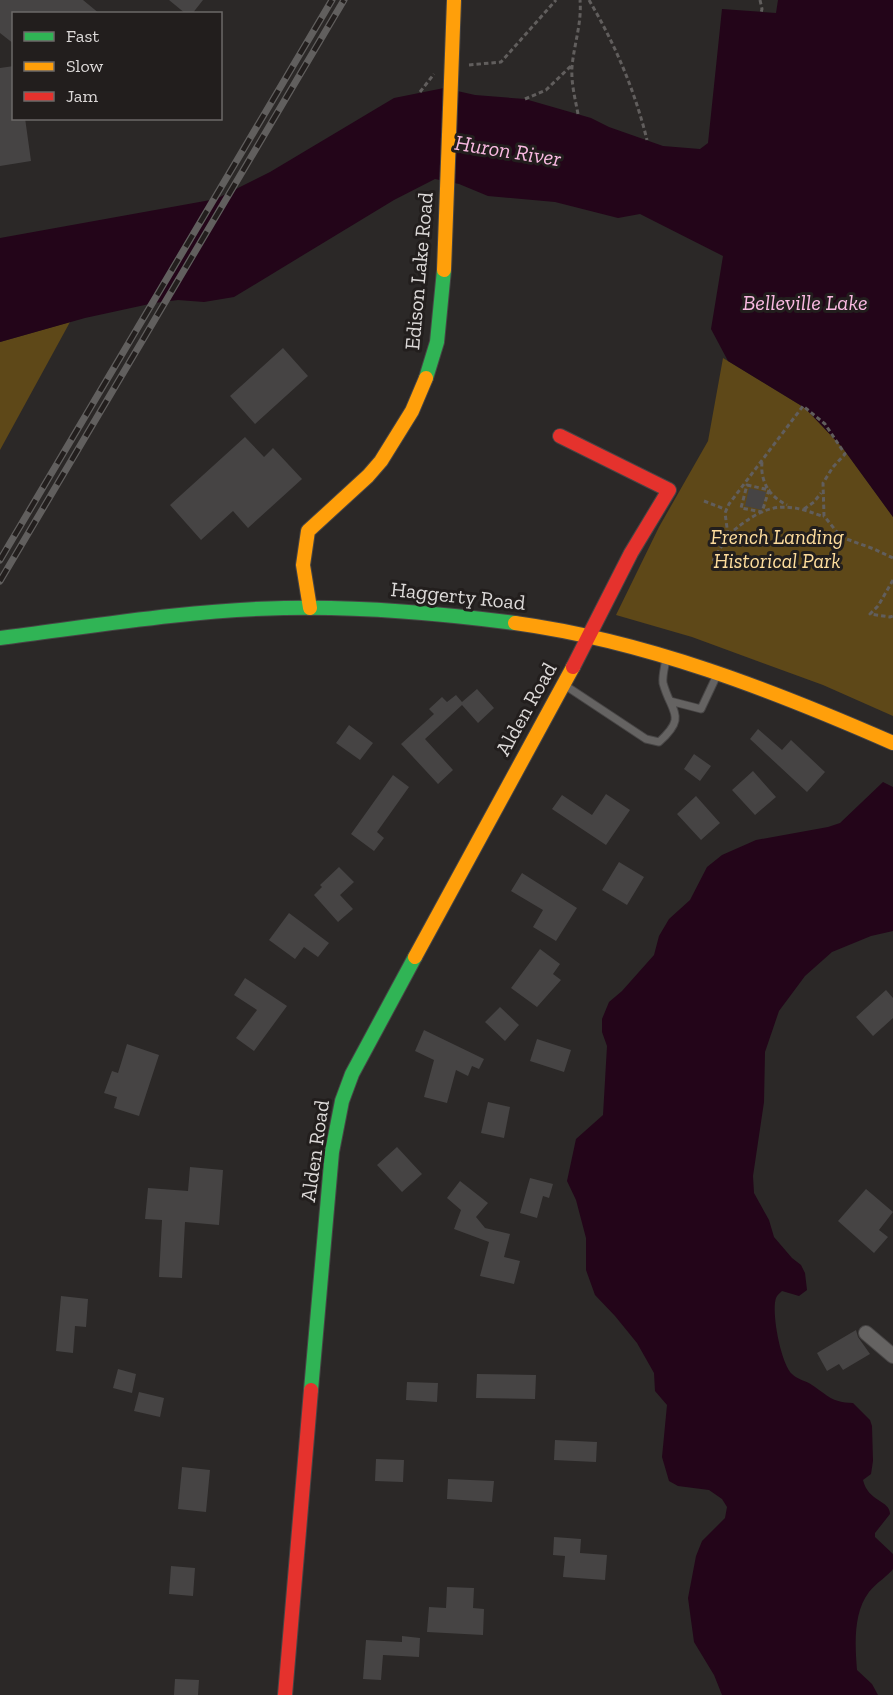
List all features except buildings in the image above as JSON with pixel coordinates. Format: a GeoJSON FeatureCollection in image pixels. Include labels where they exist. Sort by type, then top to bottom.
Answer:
{"type":"FeatureCollection","features":[{"type":"Feature","properties":{"kind":"street","name":"Edison Lake Road"},"geometry":{"type":"LineString","coordinates":[[310,608],[303,565],[308,531],[368,476],[393,442],[411,411],[427,376],[437,342],[444,270],[454,0]]}},
{"type":"Feature","properties":{"kind":"street","name":"Alden Road"},"geometry":{"type":"LineString","coordinates":[[285,1695],[332,1152],[335,1125],[342,1101],[352,1074],[590,636],[631,553],[669,490],[560,436]]}},
{"type":"Feature","properties":{"kind":"street","name":"Haggerty Road"},"geometry":{"type":"LineString","coordinates":[[0,638],[194,615],[283,608],[407,609],[441,612],[590,636],[666,657],[718,673],[866,730],[893,743]]}},
{"type":"Feature","properties":{"kind":"street"},"geometry":{"type":"LineString","coordinates":[[866,1333],[893,1356]]}},
{"type":"Feature","properties":{"kind":"lane"},"geometry":{"type":"LineString","coordinates":[[563,684],[646,739],[659,741],[675,725],[677,717],[663,680],[666,657]]}},
{"type":"Feature","properties":{"kind":"lane"},"geometry":{"type":"LineString","coordinates":[[670,701],[701,709],[718,673]]}},
{"type":"Feature","properties":{"kind":"path"},"geometry":{"type":"LineString","coordinates":[[467,66],[501,62],[556,0]]}},
{"type":"Feature","properties":{"kind":"path"},"geometry":{"type":"LineString","coordinates":[[578,114],[572,83],[572,65],[581,12],[580,0]]}},
{"type":"Feature","properties":{"kind":"path"},"geometry":{"type":"LineString","coordinates":[[589,0],[604,26],[632,87],[647,140]]}},
{"type":"Feature","properties":{"kind":"path"},"geometry":{"type":"LineString","coordinates":[[760,0],[761,13]]}},
{"type":"Feature","properties":{"kind":"path"},"geometry":{"type":"LineString","coordinates":[[525,99],[546,90],[572,65]]}},
{"type":"Feature","properties":{"kind":"path"},"geometry":{"type":"LineString","coordinates":[[420,92],[438,70]]}},
{"type":"Feature","properties":{"kind":"path"},"geometry":{"type":"LineString","coordinates":[[728,535],[725,513],[804,406],[825,424],[845,454],[823,483],[825,517]]}},
{"type":"Feature","properties":{"kind":"path"},"geometry":{"type":"LineString","coordinates":[[762,460],[764,481],[776,500],[825,517],[841,537],[893,558]]}},
{"type":"Feature","properties":{"kind":"path"},"geometry":{"type":"LineString","coordinates":[[762,512],[741,508],[747,485],[769,490]]}},
{"type":"Feature","properties":{"kind":"path"},"geometry":{"type":"LineString","coordinates":[[762,512],[769,490]]}},
{"type":"Feature","properties":{"kind":"path"},"geometry":{"type":"LineString","coordinates":[[804,509],[823,492]]}},
{"type":"Feature","properties":{"kind":"path"},"geometry":{"type":"LineString","coordinates":[[704,501],[727,510]]}},
{"type":"Feature","properties":{"kind":"path"},"geometry":{"type":"LineString","coordinates":[[713,561],[728,535],[749,518],[762,512],[788,506]]}},
{"type":"Feature","properties":{"kind":"path"},"geometry":{"type":"LineString","coordinates":[[893,580],[878,606],[870,614],[893,616]]}},
{"type":"Feature","properties":{"kind":"green space"},"geometry":{"type":"Polygon","coordinates":[[[70,322],[0,450],[0,342],[70,322]]]}},
{"type":"Feature","properties":{"kind":"green space","name":"French Landing Historical Park"},"geometry":{"type":"Polygon","coordinates":[[[723,358],[805,408],[842,447],[893,517],[893,716],[823,685],[692,637],[616,615],[659,527],[708,441],[723,358]]]}},
{"type":"Feature","properties":{"kind":"water"},"geometry":{"type":"Polygon","coordinates":[[[778,0],[893,0],[893,517],[842,447],[805,408],[728,361],[711,329],[723,256],[640,214],[618,218],[555,202],[488,196],[459,184],[435,179],[394,200],[234,297],[204,302],[178,300],[154,303],[85,318],[0,342],[0,238],[216,199],[270,172],[394,98],[444,88],[475,95],[525,99],[591,118],[609,127],[663,146],[700,149],[708,143],[722,9],[776,13],[778,0]]]}},
{"type":"Feature","properties":{"kind":"water"},"geometry":{"type":"Polygon","coordinates":[[[883,782],[893,787],[893,931],[871,936],[832,952],[805,976],[779,1011],[765,1052],[764,1102],[753,1176],[754,1193],[769,1220],[774,1237],[801,1265],[805,1273],[807,1290],[799,1296],[782,1291],[776,1298],[776,1326],[784,1360],[794,1376],[809,1383],[830,1398],[853,1403],[870,1420],[872,1426],[871,1474],[863,1480],[869,1493],[889,1509],[890,1514],[875,1533],[875,1537],[893,1554],[893,1569],[869,1592],[864,1600],[856,1630],[856,1650],[857,1670],[872,1684],[878,1695],[722,1695],[714,1675],[694,1642],[688,1598],[696,1556],[702,1541],[725,1518],[727,1507],[722,1499],[709,1490],[678,1486],[669,1481],[662,1457],[667,1405],[655,1391],[654,1373],[637,1343],[595,1295],[586,1270],[586,1238],[576,1200],[567,1181],[576,1139],[603,1115],[607,1046],[602,1032],[602,1019],[609,1002],[654,955],[659,936],[669,919],[690,900],[707,867],[722,855],[756,840],[840,823],[883,782]]]}},
{"type":"Feature","properties":{"kind":"railway"},"geometry":{"type":"LineString","coordinates":[[0,560],[332,0]]}},
{"type":"Feature","properties":{"kind":"railway"},"geometry":{"type":"LineString","coordinates":[[0,581],[344,0]]}},
{"type":"Feature","properties":{"kind":"traffic: fast"},"geometry":{"type":"LineString","coordinates":[[426,378],[437,342],[444,270]]}},
{"type":"Feature","properties":{"kind":"traffic: fast"},"geometry":{"type":"LineString","coordinates":[[0,638],[177,615],[248,609],[342,608],[400,611],[515,623]]}},
{"type":"Feature","properties":{"kind":"traffic: fast"},"geometry":{"type":"LineString","coordinates":[[311,1390],[332,1152],[342,1101],[352,1074],[415,957]]}},
{"type":"Feature","properties":{"kind":"traffic: slow"},"geometry":{"type":"LineString","coordinates":[[444,270],[454,0]]}},
{"type":"Feature","properties":{"kind":"traffic: slow"},"geometry":{"type":"LineString","coordinates":[[310,608],[303,565],[308,531],[368,476],[381,461],[412,411],[426,378]]}},
{"type":"Feature","properties":{"kind":"traffic: slow"},"geometry":{"type":"LineString","coordinates":[[515,623],[612,642],[708,670],[801,704],[893,743]]}},
{"type":"Feature","properties":{"kind":"traffic: slow"},"geometry":{"type":"LineString","coordinates":[[415,957],[573,667]]}},
{"type":"Feature","properties":{"kind":"traffic: jam"},"geometry":{"type":"LineString","coordinates":[[560,436],[669,490],[631,553],[573,667]]}},
{"type":"Feature","properties":{"kind":"traffic: jam"},"geometry":{"type":"LineString","coordinates":[[285,1695],[311,1390]]}},
{"type":"Feature","properties":{"kind":"water label","name":"Huron River"},"geometry":{"type":"Point","coordinates":[508,150]}},
{"type":"Feature","properties":{"kind":"water label","name":"Belleville Lake"},"geometry":{"type":"Point","coordinates":[805,302]}}]}
